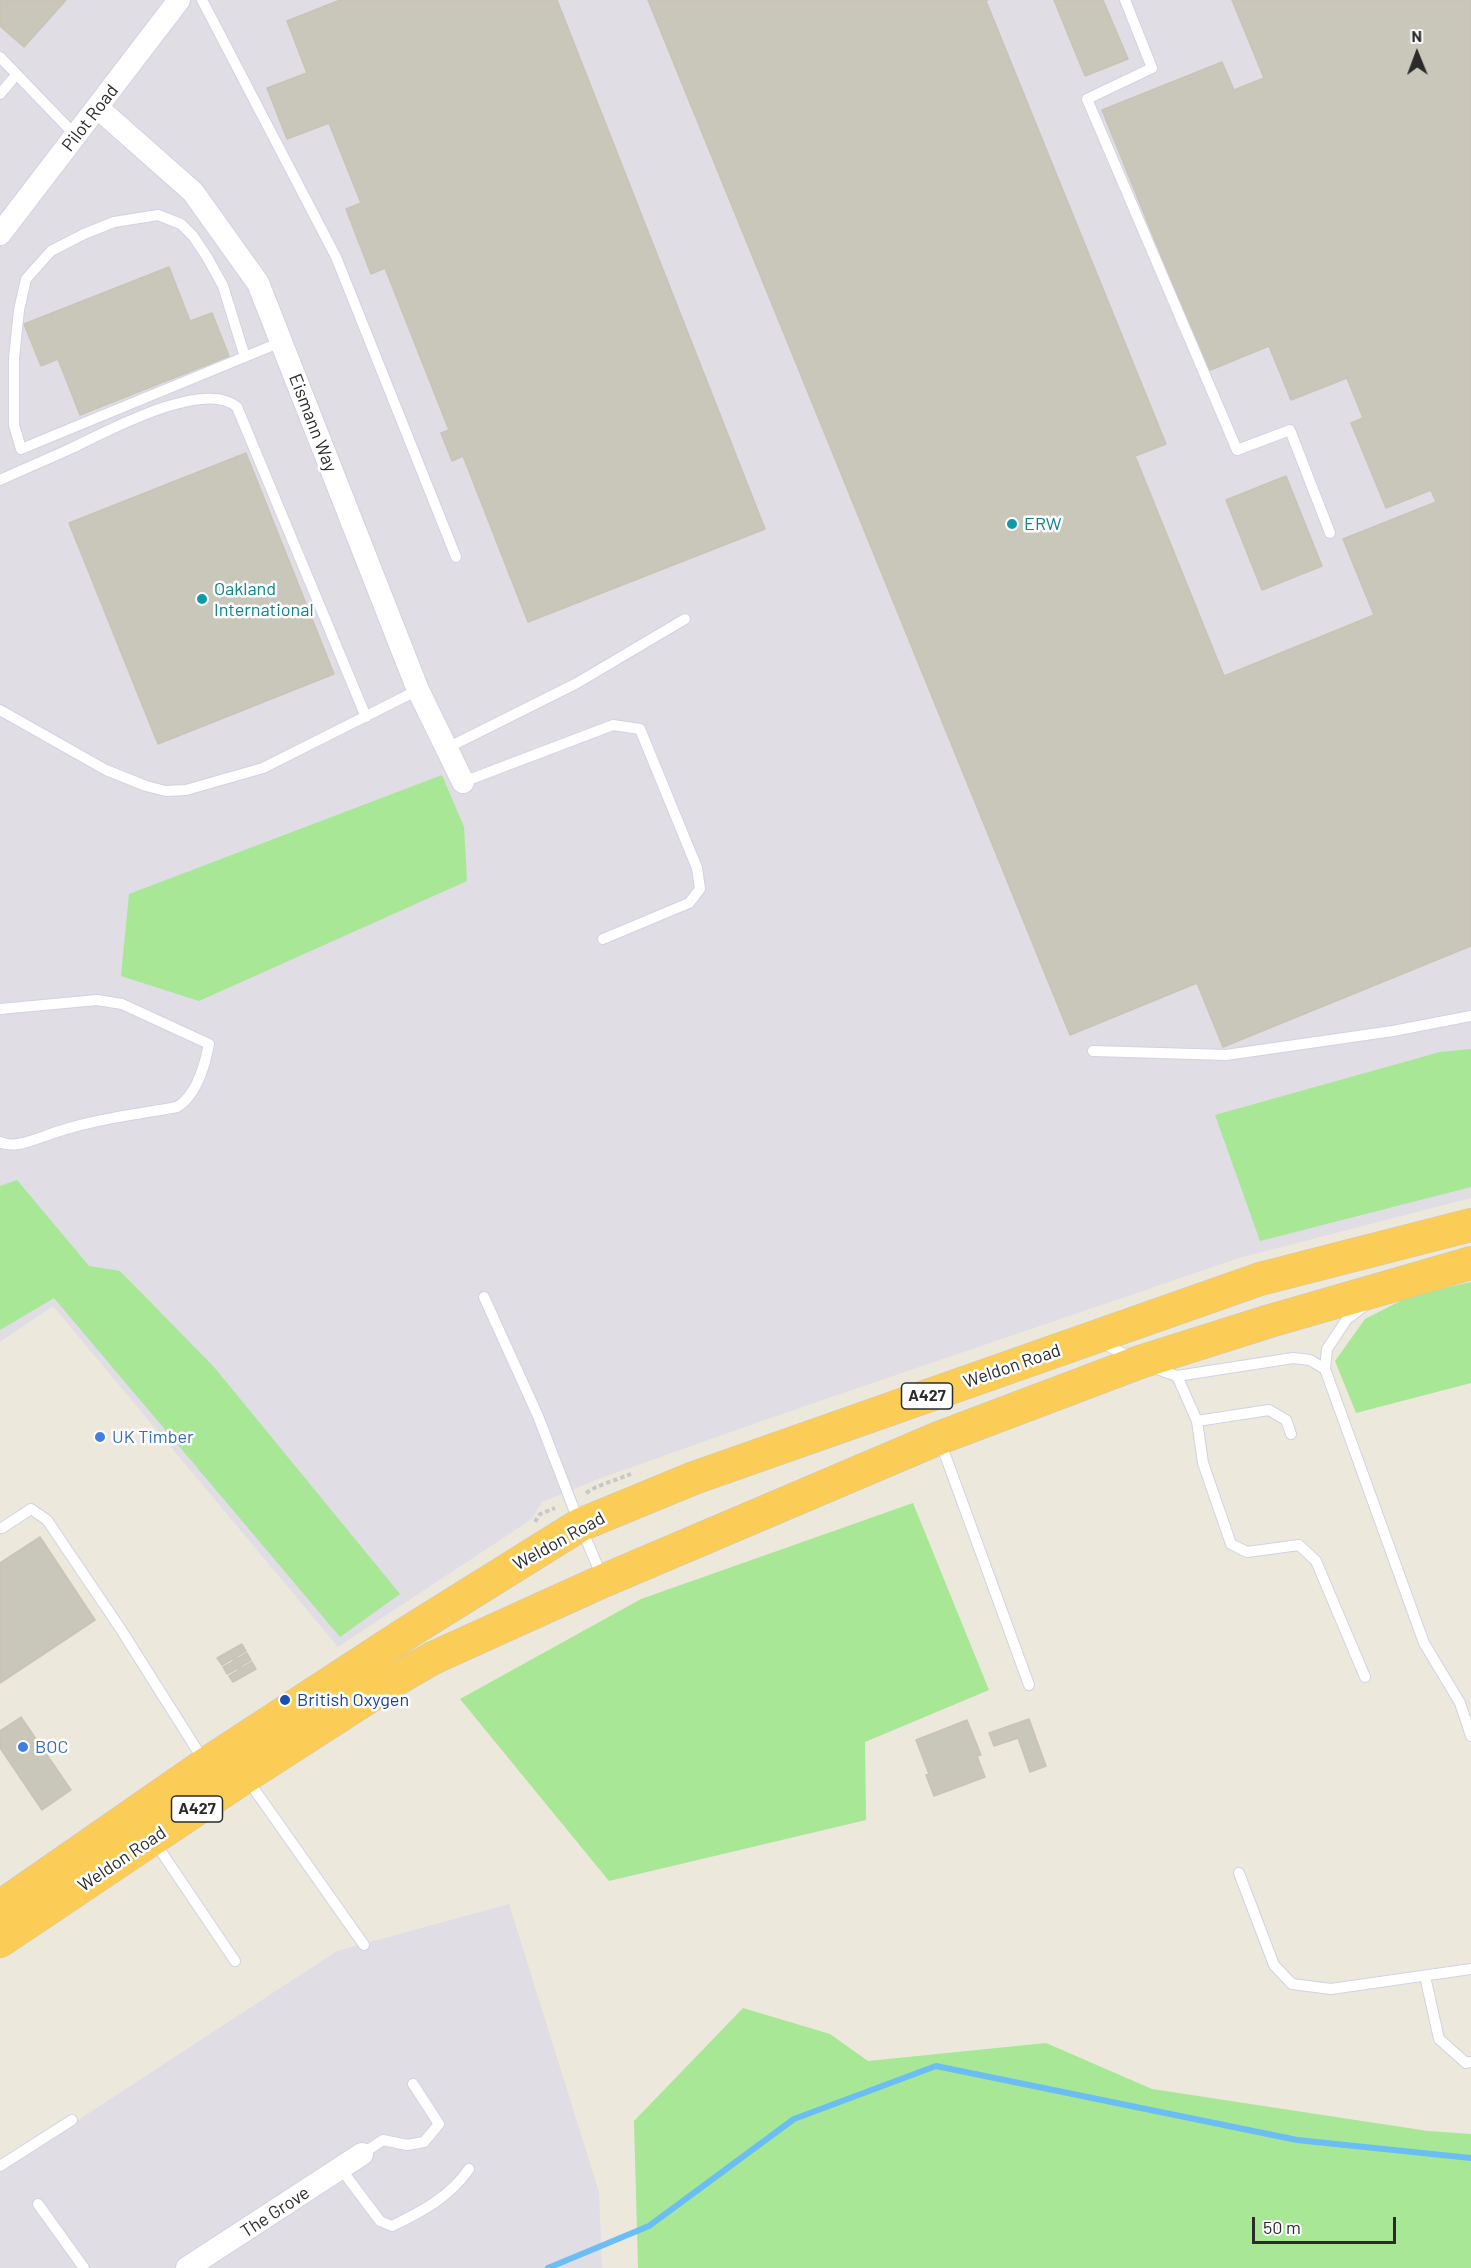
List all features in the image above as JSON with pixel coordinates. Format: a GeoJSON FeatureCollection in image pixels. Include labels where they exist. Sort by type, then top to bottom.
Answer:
{"type":"FeatureCollection","features":[{"type":"Feature","properties":{"kind":"highway","name":"Weldon Road"},"geometry":{"type":"LineString","coordinates":[[0,1907],[206,1764],[410,1631],[580,1526],[694,1478],[1260,1280],[1471,1225]]}},
{"type":"Feature","properties":{"kind":"highway","name":"A427"},"geometry":{"type":"LineString","coordinates":[[603,1581],[939,1438],[1140,1362],[1471,1263]]}},
{"type":"Feature","properties":{"kind":"highway","name":"Weldon Road"},"geometry":{"type":"LineString","coordinates":[[0,1941],[394,1680],[433,1658],[603,1581]]}},
{"type":"Feature","properties":{"kind":"street","name":"Pilot Road"},"geometry":{"type":"LineString","coordinates":[[0,234],[180,0]]}},
{"type":"Feature","properties":{"kind":"street","name":"Eismann Way"},"geometry":{"type":"LineString","coordinates":[[98,108],[193,192],[258,283],[418,690],[463,782]]}},
{"type":"Feature","properties":{"kind":"street","name":"The Grove"},"geometry":{"type":"LineString","coordinates":[[187,2268],[362,2154]]}},
{"type":"Feature","properties":{"kind":"lane"},"geometry":{"type":"LineString","coordinates":[[202,0],[336,257],[456,557]]}},
{"type":"Feature","properties":{"kind":"lane"},"geometry":{"type":"LineString","coordinates":[[1125,0],[1152,68],[1087,99],[1237,450],[1290,430],[1330,533]]}},
{"type":"Feature","properties":{"kind":"lane"},"geometry":{"type":"LineString","coordinates":[[0,57],[76,136]]}},
{"type":"Feature","properties":{"kind":"lane"},"geometry":{"type":"LineString","coordinates":[[0,94],[16,75]]}},
{"type":"Feature","properties":{"kind":"lane"},"geometry":{"type":"LineString","coordinates":[[245,357],[224,286],[193,236],[181,224],[158,215],[114,222],[84,234],[51,252],[26,279],[19,310],[14,358],[14,425],[21,449],[192,378],[245,357],[281,342]]}},
{"type":"Feature","properties":{"kind":"lane"},"geometry":{"type":"LineString","coordinates":[[0,480],[149,412],[195,400],[210,399],[232,403],[237,407],[366,717]]}},
{"type":"Feature","properties":{"kind":"lane"},"geometry":{"type":"LineString","coordinates":[[447,748],[578,683],[685,619]]}},
{"type":"Feature","properties":{"kind":"lane"},"geometry":{"type":"LineString","coordinates":[[0,710],[106,770],[146,786],[166,790],[186,790],[262,768],[418,690]]}},
{"type":"Feature","properties":{"kind":"lane"},"geometry":{"type":"LineString","coordinates":[[463,782],[613,725],[640,729],[697,868],[700,889],[689,903],[603,939]]}},
{"type":"Feature","properties":{"kind":"lane"},"geometry":{"type":"LineString","coordinates":[[0,1009],[97,1000],[122,1004],[209,1044],[206,1061],[187,1101],[177,1107],[70,1126],[27,1143],[0,1143]]}},
{"type":"Feature","properties":{"kind":"lane"},"geometry":{"type":"LineString","coordinates":[[1093,1051],[1226,1055],[1393,1031],[1471,1016]]}},
{"type":"Feature","properties":{"kind":"lane"},"geometry":{"type":"LineString","coordinates":[[1434,1273],[1368,1304],[1347,1319],[1327,1349],[1325,1369],[1424,1643],[1460,1703],[1471,1736]]}},
{"type":"Feature","properties":{"kind":"lane"},"geometry":{"type":"LineString","coordinates":[[484,1297],[538,1416],[603,1581]]}},
{"type":"Feature","properties":{"kind":"lane"},"geometry":{"type":"LineString","coordinates":[[1093,1338],[1140,1362],[1177,1377],[1293,1358],[1310,1360],[1325,1369]]}},
{"type":"Feature","properties":{"kind":"lane"},"geometry":{"type":"LineString","coordinates":[[1177,1377],[1197,1421],[1203,1463],[1231,1544],[1247,1552],[1299,1545],[1317,1561],[1365,1677]]}},
{"type":"Feature","properties":{"kind":"lane"},"geometry":{"type":"LineString","coordinates":[[1197,1421],[1269,1410],[1286,1420],[1291,1434]]}},
{"type":"Feature","properties":{"kind":"lane"},"geometry":{"type":"LineString","coordinates":[[939,1438],[1029,1685]]}},
{"type":"Feature","properties":{"kind":"lane"},"geometry":{"type":"LineString","coordinates":[[2,1527],[31,1509],[47,1520],[120,1628],[206,1764]]}},
{"type":"Feature","properties":{"kind":"lane"},"geometry":{"type":"LineString","coordinates":[[1460,1703],[1471,1700]]}},
{"type":"Feature","properties":{"kind":"lane"},"geometry":{"type":"LineString","coordinates":[[246,1776],[364,1945]]}},
{"type":"Feature","properties":{"kind":"lane"},"geometry":{"type":"LineString","coordinates":[[153,1839],[235,1961]]}},
{"type":"Feature","properties":{"kind":"lane"},"geometry":{"type":"LineString","coordinates":[[1239,1873],[1274,1965],[1292,1984],[1331,1989],[1471,1969]]}},
{"type":"Feature","properties":{"kind":"lane"},"geometry":{"type":"LineString","coordinates":[[1425,1976],[1439,2039],[1466,2063],[1471,2062]]}},
{"type":"Feature","properties":{"kind":"lane"},"geometry":{"type":"LineString","coordinates":[[362,2154],[383,2140],[407,2145],[424,2142],[439,2124],[413,2085]]}},
{"type":"Feature","properties":{"kind":"lane"},"geometry":{"type":"LineString","coordinates":[[0,2166],[72,2120]]}},
{"type":"Feature","properties":{"kind":"lane"},"geometry":{"type":"LineString","coordinates":[[341,2169],[380,2221],[392,2226],[424,2209],[447,2193],[462,2179],[468,2169]]}},
{"type":"Feature","properties":{"kind":"lane"},"geometry":{"type":"LineString","coordinates":[[38,2204],[84,2268]]}},
{"type":"Feature","properties":{"kind":"shaded area"},"geometry":{"type":"Polygon","coordinates":[[[0,0],[1471,0],[1471,1198],[1239,1258],[601,1478],[542,1502],[532,1519],[338,1647],[53,1306],[0,1342],[0,0]]]}},
{"type":"Feature","properties":{"kind":"shaded area"},"geometry":{"type":"Polygon","coordinates":[[[509,1904],[599,2192],[602,2268],[0,2268],[0,2171],[337,1951],[509,1904]]]}},
{"type":"Feature","properties":{"kind":"green space"},"geometry":{"type":"Polygon","coordinates":[[[442,775],[464,827],[467,881],[199,1001],[121,976],[129,894],[442,775]]]}},
{"type":"Feature","properties":{"kind":"green space"},"geometry":{"type":"Polygon","coordinates":[[[1471,1049],[1471,1187],[1260,1241],[1215,1115],[1440,1052],[1471,1049]]]}},
{"type":"Feature","properties":{"kind":"green space"},"geometry":{"type":"Polygon","coordinates":[[[17,1180],[89,1266],[120,1271],[214,1367],[400,1594],[340,1637],[54,1298],[0,1330],[0,1186],[17,1180]]]}},
{"type":"Feature","properties":{"kind":"green space"},"geometry":{"type":"Polygon","coordinates":[[[1471,1282],[1471,1383],[1356,1413],[1335,1361],[1365,1319],[1410,1296],[1471,1282]]]}},
{"type":"Feature","properties":{"kind":"green space"},"geometry":{"type":"Polygon","coordinates":[[[913,1503],[989,1690],[865,1742],[866,1820],[609,1881],[460,1699],[641,1599],[913,1503]]]}},
{"type":"Feature","properties":{"kind":"green space"},"geometry":{"type":"Polygon","coordinates":[[[743,2008],[830,2034],[868,2061],[1046,2043],[1152,2089],[1428,2131],[1471,2134],[1471,2268],[638,2268],[634,2121],[743,2008]]]}},
{"type":"Feature","properties":{"kind":"building"},"geometry":{"type":"Polygon","coordinates":[[[0,0],[66,0],[24,47],[0,26],[0,0]]]}},
{"type":"Feature","properties":{"kind":"building"},"geometry":{"type":"Polygon","coordinates":[[[340,0],[557,0],[765,529],[528,622],[463,456],[452,461],[441,433],[449,430],[385,268],[371,274],[346,209],[361,203],[329,123],[287,139],[267,88],[307,73],[287,21],[340,0]]]}},
{"type":"Feature","properties":{"kind":"building","name":"ERW"},"geometry":{"type":"Polygon","coordinates":[[[648,0],[988,0],[986,1],[1166,444],[1135,456],[1224,676],[1374,615],[1343,539],[1436,502],[1431,490],[1386,508],[1351,423],[1363,418],[1347,378],[1291,400],[1269,346],[1208,371],[1102,110],[1222,62],[1234,90],[1264,78],[1232,0],[1471,0],[1471,946],[1223,1047],[1197,983],[1070,1035],[648,0]]]}},
{"type":"Feature","properties":{"kind":"building"},"geometry":{"type":"Polygon","coordinates":[[[1054,0],[1103,0],[1128,59],[1085,76],[1054,0]]]}},
{"type":"Feature","properties":{"kind":"building"},"geometry":{"type":"Polygon","coordinates":[[[169,267],[190,321],[212,313],[229,356],[80,415],[58,359],[41,366],[24,324],[169,267]]]}},
{"type":"Feature","properties":{"kind":"building","name":"Oakland International"},"geometry":{"type":"Polygon","coordinates":[[[246,453],[334,674],[158,744],[69,523],[246,453]]]}},
{"type":"Feature","properties":{"kind":"building"},"geometry":{"type":"Polygon","coordinates":[[[1286,476],[1322,566],[1262,590],[1226,500],[1286,476]]]}},
{"type":"Feature","properties":{"kind":"building"},"geometry":{"type":"Polygon","coordinates":[[[40,1537],[95,1620],[0,1683],[0,1563],[40,1537]]]}},
{"type":"Feature","properties":{"kind":"building"},"geometry":{"type":"Polygon","coordinates":[[[242,1644],[246,1651],[236,1657],[237,1659],[247,1653],[251,1660],[241,1666],[242,1668],[252,1662],[256,1669],[233,1682],[229,1676],[239,1670],[238,1668],[227,1674],[223,1667],[234,1661],[232,1659],[222,1665],[217,1658],[242,1644]]]}},
{"type":"Feature","properties":{"kind":"building"},"geometry":{"type":"Polygon","coordinates":[[[21,1717],[71,1790],[42,1810],[0,1748],[0,1731],[21,1717]]]}},
{"type":"Feature","properties":{"kind":"building"},"geometry":{"type":"Polygon","coordinates":[[[1029,1719],[1046,1766],[1030,1772],[1018,1738],[994,1746],[989,1733],[1029,1719]]]}},
{"type":"Feature","properties":{"kind":"building"},"geometry":{"type":"Polygon","coordinates":[[[967,1720],[981,1755],[977,1756],[985,1777],[934,1796],[926,1775],[929,1774],[916,1740],[967,1720]]]}},
{"type":"Feature","properties":{"kind":"waterway"},"geometry":{"type":"LineString","coordinates":[[548,2268],[649,2226],[794,2119],[936,2066],[1297,2140],[1471,2158]]}},
{"type":"Feature","properties":{"kind":"place","name":"ERW"},"geometry":{"type":"Point","coordinates":[1012,524]}},
{"type":"Feature","properties":{"kind":"place","name":"Oakland International"},"geometry":{"type":"Point","coordinates":[202,599]}},
{"type":"Feature","properties":{"kind":"place","name":"UK Timber"},"geometry":{"type":"Point","coordinates":[100,1437]}},
{"type":"Feature","properties":{"kind":"place","name":"British Oxygen"},"geometry":{"type":"Point","coordinates":[285,1700]}},
{"type":"Feature","properties":{"kind":"place","name":"BOC"},"geometry":{"type":"Point","coordinates":[23,1747]}}]}
